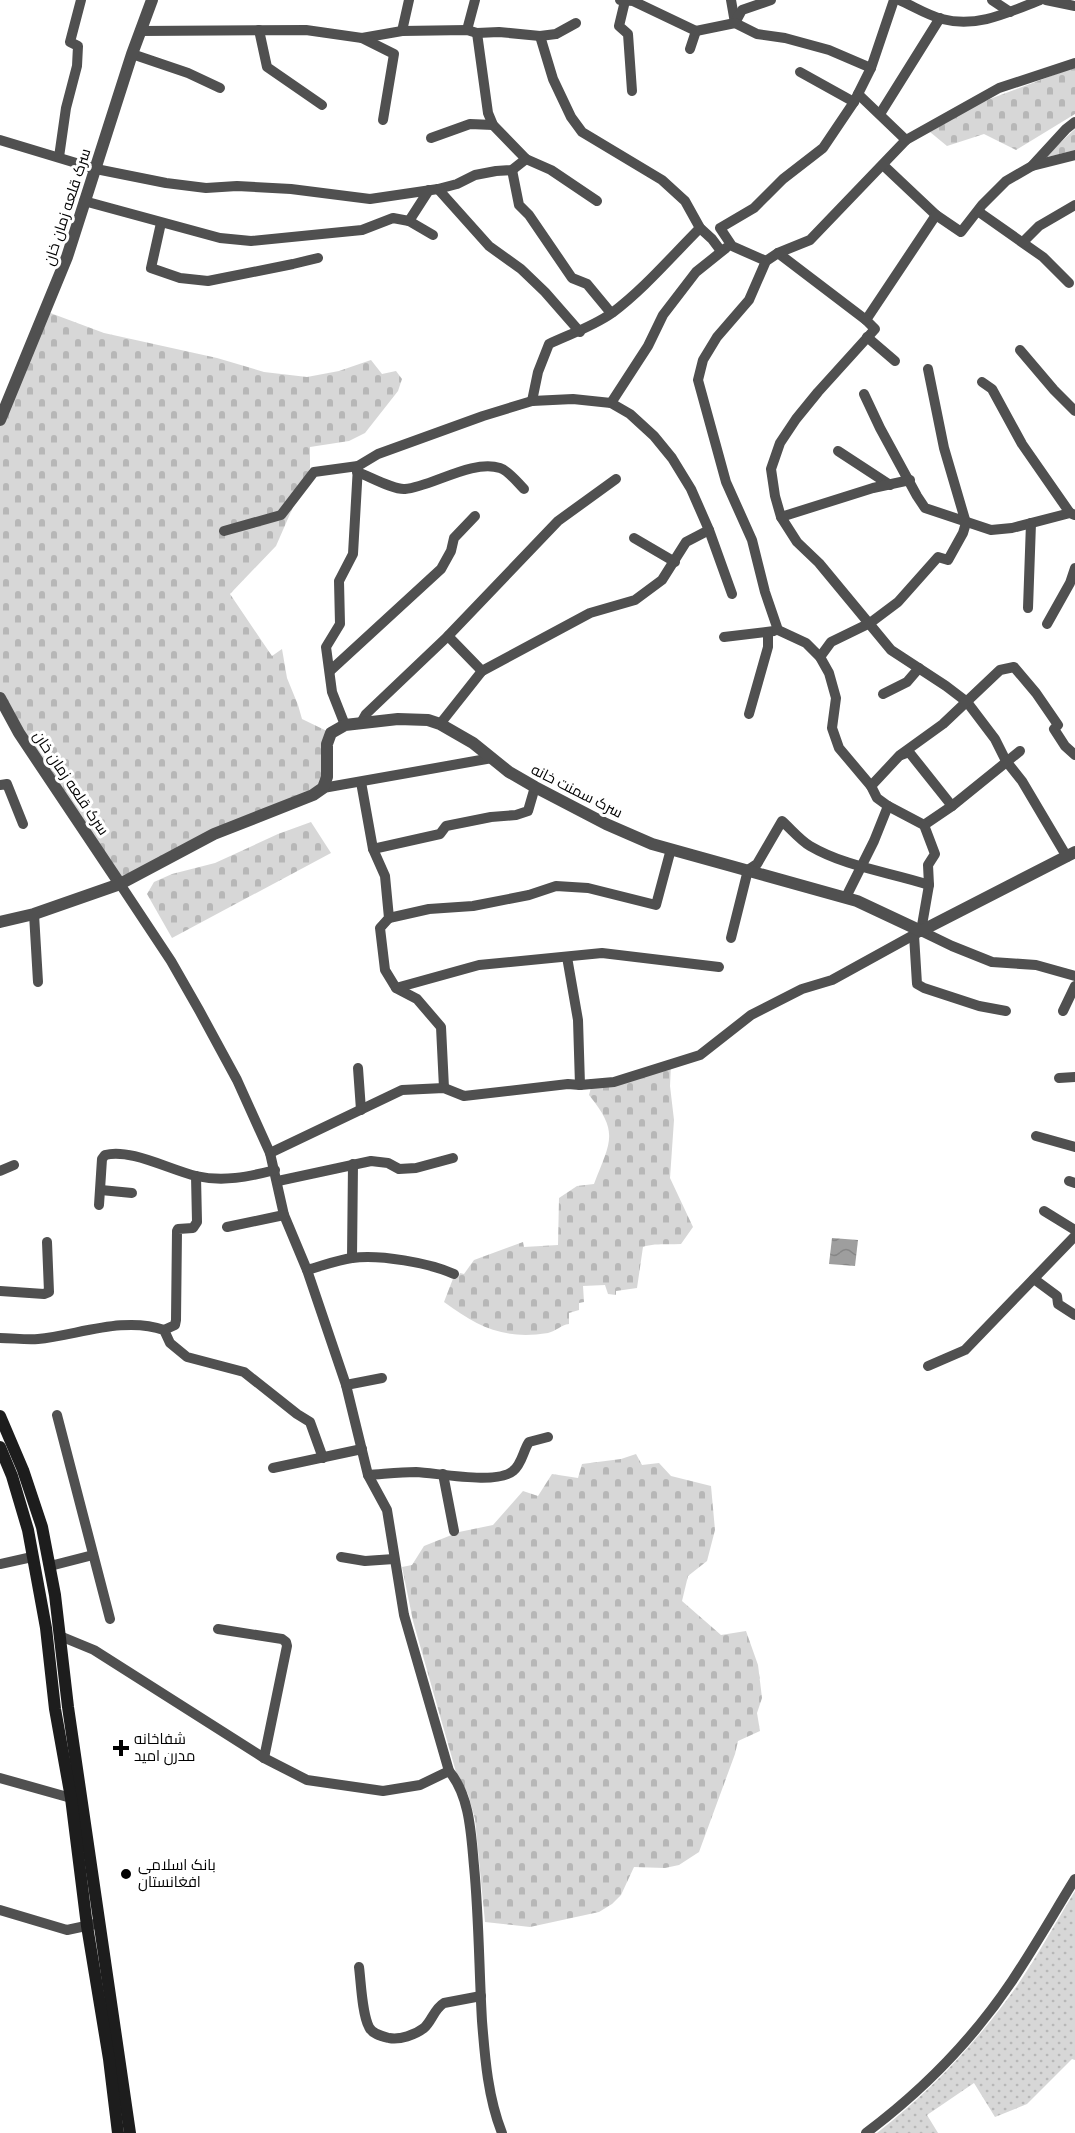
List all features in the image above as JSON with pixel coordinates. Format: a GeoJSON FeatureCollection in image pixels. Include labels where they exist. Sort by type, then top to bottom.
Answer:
{"type":"FeatureCollection","features":[{"type":"Feature","properties":{"kind":"main road"},"geometry":{"type":"LineString","coordinates":[[0,1416],[23,1470],[38,1515],[55,1595],[68,1707],[130,2133]]}},
{"type":"Feature","properties":{"kind":"main road"},"geometry":{"type":"LineString","coordinates":[[0,1447],[12,1476],[25,1520],[46,1628],[55,1709],[71,1798],[87,1926],[109,2059],[118,2133]]}},
{"type":"Feature","properties":{"kind":"street"},"geometry":{"type":"LineString","coordinates":[[59,158],[78,46],[70,42],[81,0]]}},
{"type":"Feature","properties":{"kind":"street","name":"سرک قلعه زمان خان"},"geometry":{"type":"LineString","coordinates":[[0,420],[67,257],[132,54],[152,0]]}},
{"type":"Feature","properties":{"kind":"street"},"geometry":{"type":"LineString","coordinates":[[402,31],[409,0]]}},
{"type":"Feature","properties":{"kind":"street"},"geometry":{"type":"LineString","coordinates":[[475,0],[472,31],[488,113],[493,125],[526,159],[551,170],[597,201]]}},
{"type":"Feature","properties":{"kind":"street"},"geometry":{"type":"LineString","coordinates":[[620,0],[633,1],[696,31],[735,23],[758,34],[785,38],[829,50],[871,68]]}},
{"type":"Feature","properties":{"kind":"street"},"geometry":{"type":"LineString","coordinates":[[731,0],[735,23]]}},
{"type":"Feature","properties":{"kind":"street"},"geometry":{"type":"LineString","coordinates":[[735,23],[742,10],[771,0]]}},
{"type":"Feature","properties":{"kind":"street"},"geometry":{"type":"LineString","coordinates":[[766,261],[732,246],[720,228],[754,208],[783,179],[824,148],[856,98],[871,68],[894,0]]}},
{"type":"Feature","properties":{"kind":"street"},"geometry":{"type":"LineString","coordinates":[[899,0],[940,18],[961,22],[984,21],[1040,0]]}},
{"type":"Feature","properties":{"kind":"street"},"geometry":{"type":"LineString","coordinates":[[992,0],[1010,12]]}},
{"type":"Feature","properties":{"kind":"street"},"geometry":{"type":"LineString","coordinates":[[1046,0],[1075,6]]}},
{"type":"Feature","properties":{"kind":"street"},"geometry":{"type":"LineString","coordinates":[[625,1],[619,26],[628,34],[632,91]]}},
{"type":"Feature","properties":{"kind":"street"},"geometry":{"type":"LineString","coordinates":[[880,114],[940,18]]}},
{"type":"Feature","properties":{"kind":"street"},"geometry":{"type":"LineString","coordinates":[[140,31],[306,30],[362,38],[402,31],[472,31],[540,36],[556,34],[576,23]]}},
{"type":"Feature","properties":{"kind":"street"},"geometry":{"type":"LineString","coordinates":[[259,30],[267,67],[304,95],[322,105]]}},
{"type":"Feature","properties":{"kind":"street"},"geometry":{"type":"LineString","coordinates":[[690,49],[696,31]]}},
{"type":"Feature","properties":{"kind":"street"},"geometry":{"type":"LineString","coordinates":[[540,36],[553,78],[571,117],[582,132],[662,180],[685,201],[700,228],[721,251]]}},
{"type":"Feature","properties":{"kind":"street"},"geometry":{"type":"LineString","coordinates":[[362,38],[393,54],[383,120]]}},
{"type":"Feature","properties":{"kind":"street"},"geometry":{"type":"LineString","coordinates":[[132,54],[188,73],[220,88]]}},
{"type":"Feature","properties":{"kind":"street"},"geometry":{"type":"LineString","coordinates":[[749,714],[773,632],[752,540],[726,482],[699,380],[703,360],[717,338],[749,300],[766,261],[778,253],[810,240],[906,140],[999,88],[1075,63]]}},
{"type":"Feature","properties":{"kind":"street"},"geometry":{"type":"LineString","coordinates":[[800,72],[856,98],[880,114],[906,140]]}},
{"type":"Feature","properties":{"kind":"street"},"geometry":{"type":"LineString","coordinates":[[1032,166],[1075,122]]}},
{"type":"Feature","properties":{"kind":"street"},"geometry":{"type":"LineString","coordinates":[[431,138],[470,124],[493,125]]}},
{"type":"Feature","properties":{"kind":"street"},"geometry":{"type":"LineString","coordinates":[[0,140],[96,169],[166,183],[206,188],[248,187],[370,199],[433,190],[457,184],[475,175],[512,170],[526,159]]}},
{"type":"Feature","properties":{"kind":"street"},"geometry":{"type":"LineString","coordinates":[[883,165],[936,215],[962,232],[982,206],[1006,181],[1032,166],[1075,155]]}},
{"type":"Feature","properties":{"kind":"street"},"geometry":{"type":"LineString","coordinates":[[512,170],[519,205],[529,215],[572,278],[587,284],[611,313]]}},
{"type":"Feature","properties":{"kind":"street"},"geometry":{"type":"LineString","coordinates":[[409,221],[433,190]]}},
{"type":"Feature","properties":{"kind":"street"},"geometry":{"type":"LineString","coordinates":[[433,190],[489,246],[521,269],[545,291],[580,332]]}},
{"type":"Feature","properties":{"kind":"street"},"geometry":{"type":"LineString","coordinates":[[84,201],[220,238],[251,241],[362,230],[393,218],[409,221],[433,235]]}},
{"type":"Feature","properties":{"kind":"street"},"geometry":{"type":"LineString","coordinates":[[1023,242],[1039,226],[1075,205]]}},
{"type":"Feature","properties":{"kind":"street"},"geometry":{"type":"LineString","coordinates":[[979,212],[1043,257],[1069,283]]}},
{"type":"Feature","properties":{"kind":"street"},"geometry":{"type":"LineString","coordinates":[[866,320],[936,215]]}},
{"type":"Feature","properties":{"kind":"street"},"geometry":{"type":"LineString","coordinates":[[161,223],[151,268],[180,278],[208,280],[225,278],[318,258]]}},
{"type":"Feature","properties":{"kind":"street"},"geometry":{"type":"LineString","coordinates":[[532,401],[538,372],[549,344],[580,332],[611,313],[640,289],[700,228]]}},
{"type":"Feature","properties":{"kind":"street"},"geometry":{"type":"LineString","coordinates":[[611,403],[648,345],[663,315],[696,272],[721,251],[732,246]]}},
{"type":"Feature","properties":{"kind":"street"},"geometry":{"type":"LineString","coordinates":[[270,1153],[402,1090],[444,1088],[464,1096],[568,1084],[614,1082],[700,1055],[751,1015],[802,989],[832,980],[917,933],[1071,855],[1006,761],[995,739],[967,702],[891,650],[819,563],[797,542],[782,517],[775,496],[771,468],[780,443],[811,401],[875,329],[778,253]]}},
{"type":"Feature","properties":{"kind":"street"},"geometry":{"type":"LineString","coordinates":[[867,337],[896,361]]}},
{"type":"Feature","properties":{"kind":"street"},"geometry":{"type":"LineString","coordinates":[[1020,350],[1047,384],[1075,411]]}},
{"type":"Feature","properties":{"kind":"street"},"geometry":{"type":"LineString","coordinates":[[820,657],[831,642],[870,623],[898,602],[939,557],[948,560],[966,523],[942,441],[928,369]]}},
{"type":"Feature","properties":{"kind":"street"},"geometry":{"type":"LineString","coordinates":[[864,394],[880,428],[910,480],[916,496],[925,508],[991,530],[1012,528],[1073,514],[1022,444],[992,389],[982,382]]}},
{"type":"Feature","properties":{"kind":"street"},"geometry":{"type":"LineString","coordinates":[[357,469],[378,454],[532,401],[573,399],[611,403],[630,414],[654,436],[672,458],[691,489],[732,594]]}},
{"type":"Feature","properties":{"kind":"street"},"geometry":{"type":"LineString","coordinates":[[838,451],[890,484]]}},
{"type":"Feature","properties":{"kind":"street"},"geometry":{"type":"LineString","coordinates":[[224,531],[280,516],[314,472],[357,469],[403,489],[474,469],[500,468],[525,489]]}},
{"type":"Feature","properties":{"kind":"street"},"geometry":{"type":"LineString","coordinates":[[323,788],[327,777],[328,739],[332,733],[345,724],[332,692],[331,670],[326,647],[340,624],[339,581],[353,554],[357,469]]}},
{"type":"Feature","properties":{"kind":"street"},"geometry":{"type":"LineString","coordinates":[[360,723],[366,714],[448,636],[558,521],[616,479]]}},
{"type":"Feature","properties":{"kind":"street"},"geometry":{"type":"LineString","coordinates":[[782,517],[910,480]]}},
{"type":"Feature","properties":{"kind":"street"},"geometry":{"type":"LineString","coordinates":[[331,670],[441,568],[452,551],[454,538],[476,516]]}},
{"type":"Feature","properties":{"kind":"street"},"geometry":{"type":"LineString","coordinates":[[1028,608],[1031,523]]}},
{"type":"Feature","properties":{"kind":"street"},"geometry":{"type":"LineString","coordinates":[[440,724],[482,671],[590,613],[635,600],[662,580],[686,542],[709,531]]}},
{"type":"Feature","properties":{"kind":"street"},"geometry":{"type":"LineString","coordinates":[[634,538],[675,562]]}},
{"type":"Feature","properties":{"kind":"street"},"geometry":{"type":"LineString","coordinates":[[1047,624],[1070,583],[1075,568]]}},
{"type":"Feature","properties":{"kind":"street"},"geometry":{"type":"LineString","coordinates":[[724,637],[773,632],[806,643],[820,657],[829,673],[836,698],[832,728],[839,748],[877,798],[924,825],[935,855],[928,866],[929,885],[917,933],[917,984],[979,1006],[1006,1011]]}},
{"type":"Feature","properties":{"kind":"street"},"geometry":{"type":"LineString","coordinates":[[448,636],[482,671]]}},
{"type":"Feature","properties":{"kind":"street"},"geometry":{"type":"LineString","coordinates":[[870,786],[900,755],[943,724],[1000,670],[1014,667],[1048,710],[1058,725],[1054,729],[1065,746],[1075,755]]}},
{"type":"Feature","properties":{"kind":"street"},"geometry":{"type":"LineString","coordinates":[[883,694],[907,682],[919,668]]}},
{"type":"Feature","properties":{"kind":"street","name":"سرک قلعه زمان خان"},"geometry":{"type":"LineString","coordinates":[[0,698],[19,733],[120,884]]}},
{"type":"Feature","properties":{"kind":"street","name":"سرک سمنت خانه"},"geometry":{"type":"LineString","coordinates":[[345,724],[398,719],[428,720],[440,724],[473,743],[509,772],[606,824],[671,849],[846,897],[917,933]]}},
{"type":"Feature","properties":{"kind":"street"},"geometry":{"type":"LineString","coordinates":[[924,825],[952,806],[1020,751]]}},
{"type":"Feature","properties":{"kind":"street"},"geometry":{"type":"LineString","coordinates":[[900,755],[909,752],[952,806]]}},
{"type":"Feature","properties":{"kind":"street"},"geometry":{"type":"LineString","coordinates":[[0,922],[34,914],[120,884],[214,834],[313,795],[323,788],[492,758]]}},
{"type":"Feature","properties":{"kind":"street"},"geometry":{"type":"LineString","coordinates":[[361,782],[373,849],[385,876],[389,918]]}},
{"type":"Feature","properties":{"kind":"street"},"geometry":{"type":"LineString","coordinates":[[0,785],[7,784],[23,824]]}},
{"type":"Feature","properties":{"kind":"street"},"geometry":{"type":"LineString","coordinates":[[373,849],[440,834],[446,826],[528,811],[535,787]]}},
{"type":"Feature","properties":{"kind":"street"},"geometry":{"type":"LineString","coordinates":[[846,897],[874,842],[888,806]]}},
{"type":"Feature","properties":{"kind":"street"},"geometry":{"type":"LineString","coordinates":[[731,938],[748,870],[757,864],[782,821],[808,845],[844,862],[929,885]]}},
{"type":"Feature","properties":{"kind":"street"},"geometry":{"type":"LineString","coordinates":[[444,1088],[441,1027],[417,999],[396,988],[385,970],[380,928],[389,918],[429,909],[495,902],[529,895],[556,886],[588,888],[656,905],[671,849]]}},
{"type":"Feature","properties":{"kind":"street"},"geometry":{"type":"LineString","coordinates":[[120,884],[171,961],[199,1010],[237,1080],[270,1153],[284,1215],[307,1270],[346,1385],[368,1475],[387,1510],[404,1614],[449,1771],[456,1780],[470,1820],[479,1923],[484,2053],[493,2111],[502,2133]]}},
{"type":"Feature","properties":{"kind":"street"},"geometry":{"type":"LineString","coordinates":[[34,914],[38,982]]}},
{"type":"Feature","properties":{"kind":"street"},"geometry":{"type":"LineString","coordinates":[[917,933],[992,962],[1036,965],[1075,976]]}},
{"type":"Feature","properties":{"kind":"street"},"geometry":{"type":"LineString","coordinates":[[396,988],[479,965],[602,953],[719,967]]}},
{"type":"Feature","properties":{"kind":"street"},"geometry":{"type":"LineString","coordinates":[[567,957],[578,1020],[580,1085]]}},
{"type":"Feature","properties":{"kind":"street"},"geometry":{"type":"LineString","coordinates":[[1063,1011],[1075,986]]}},
{"type":"Feature","properties":{"kind":"street"},"geometry":{"type":"LineString","coordinates":[[358,1068],[361,1110]]}},
{"type":"Feature","properties":{"kind":"street"},"geometry":{"type":"LineString","coordinates":[[1059,1078],[1075,1077]]}},
{"type":"Feature","properties":{"kind":"street"},"geometry":{"type":"LineString","coordinates":[[1036,1136],[1075,1147]]}},
{"type":"Feature","properties":{"kind":"street"},"geometry":{"type":"LineString","coordinates":[[99,1205],[102,1159],[109,1154],[134,1156],[196,1176],[230,1179],[276,1176],[372,1161],[388,1163],[399,1169],[416,1168],[453,1158]]}},
{"type":"Feature","properties":{"kind":"street"},"geometry":{"type":"LineString","coordinates":[[352,1258],[353,1164]]}},
{"type":"Feature","properties":{"kind":"street"},"geometry":{"type":"LineString","coordinates":[[0,1171],[14,1165]]}},
{"type":"Feature","properties":{"kind":"street"},"geometry":{"type":"LineString","coordinates":[[0,1338],[37,1339],[125,1325],[155,1327],[164,1330],[174,1325],[176,1320],[177,1231],[193,1228],[197,1222],[196,1176]]}},
{"type":"Feature","properties":{"kind":"street"},"geometry":{"type":"LineString","coordinates":[[101,1191],[132,1193]]}},
{"type":"Feature","properties":{"kind":"street"},"geometry":{"type":"LineString","coordinates":[[1044,1211],[1075,1230]]}},
{"type":"Feature","properties":{"kind":"street"},"geometry":{"type":"LineString","coordinates":[[227,1227],[284,1215]]}},
{"type":"Feature","properties":{"kind":"street"},"geometry":{"type":"LineString","coordinates":[[928,1366],[964,1350],[1075,1236]]}},
{"type":"Feature","properties":{"kind":"street"},"geometry":{"type":"LineString","coordinates":[[0,1291],[45,1294],[48,1292],[47,1242]]}},
{"type":"Feature","properties":{"kind":"street"},"geometry":{"type":"LineString","coordinates":[[307,1270],[352,1258],[374,1257],[439,1267],[454,1274]]}},
{"type":"Feature","properties":{"kind":"street"},"geometry":{"type":"LineString","coordinates":[[1034,1279],[1057,1296],[1058,1304],[1075,1315]]}},
{"type":"Feature","properties":{"kind":"street"},"geometry":{"type":"LineString","coordinates":[[164,1330],[170,1343],[187,1357],[244,1372],[310,1422],[323,1458]]}},
{"type":"Feature","properties":{"kind":"street"},"geometry":{"type":"LineString","coordinates":[[346,1385],[382,1378]]}},
{"type":"Feature","properties":{"kind":"street"},"geometry":{"type":"LineString","coordinates":[[57,1415],[110,1619]]}},
{"type":"Feature","properties":{"kind":"street"},"geometry":{"type":"LineString","coordinates":[[368,1475],[413,1472],[476,1478],[503,1476],[512,1472],[519,1464],[529,1442],[548,1437]]}},
{"type":"Feature","properties":{"kind":"street"},"geometry":{"type":"LineString","coordinates":[[273,1468],[362,1449]]}},
{"type":"Feature","properties":{"kind":"street"},"geometry":{"type":"LineString","coordinates":[[443,1474],[454,1531]]}},
{"type":"Feature","properties":{"kind":"street"},"geometry":{"type":"LineString","coordinates":[[48,1562],[54,1565],[93,1555]]}},
{"type":"Feature","properties":{"kind":"street"},"geometry":{"type":"LineString","coordinates":[[0,1564],[32,1557]]}},
{"type":"Feature","properties":{"kind":"street"},"geometry":{"type":"LineString","coordinates":[[342,1557],[364,1561],[394,1559]]}},
{"type":"Feature","properties":{"kind":"street"},"geometry":{"type":"LineString","coordinates":[[218,1629],[286,1642],[264,1758]]}},
{"type":"Feature","properties":{"kind":"street"},"geometry":{"type":"LineString","coordinates":[[60,1636],[94,1650],[264,1758],[307,1780],[383,1791],[420,1785],[449,1771]]}},
{"type":"Feature","properties":{"kind":"street"},"geometry":{"type":"LineString","coordinates":[[0,1778],[71,1798]]}},
{"type":"Feature","properties":{"kind":"street"},"geometry":{"type":"LineString","coordinates":[[866,2133],[926,2083],[970,2035],[1011,1982],[1075,1879]]}},
{"type":"Feature","properties":{"kind":"street"},"geometry":{"type":"LineString","coordinates":[[0,1910],[67,1930],[101,1923]]}},
{"type":"Feature","properties":{"kind":"street"},"geometry":{"type":"LineString","coordinates":[[359,1966],[368,2026],[377,2034],[393,2039],[426,2027],[444,2003],[481,1996]]}},
{"type":"Feature","properties":{"kind":"green space"},"geometry":{"type":"Polygon","coordinates":[[[1075,67],[1075,114],[1016,150],[984,134],[947,146],[930,132],[979,103],[1075,67]]]}},
{"type":"Feature","properties":{"kind":"green space"},"geometry":{"type":"Polygon","coordinates":[[[1075,129],[1075,150],[1044,158],[1075,129]]]}},
{"type":"Feature","properties":{"kind":"green space"},"geometry":{"type":"Polygon","coordinates":[[[45,311],[104,333],[217,358],[264,372],[307,377],[339,371],[371,360],[382,374],[396,371],[402,379],[398,391],[365,433],[349,441],[310,447],[310,468],[276,546],[230,594],[272,656],[282,649],[287,678],[302,719],[331,733],[323,788],[120,884],[0,698],[0,420],[45,311]]]}},
{"type":"Feature","properties":{"kind":"green space"},"geometry":{"type":"Polygon","coordinates":[[[311,822],[331,853],[172,938],[147,894],[154,882],[172,874],[215,863],[278,834],[311,822]]]}},
{"type":"Feature","properties":{"kind":"green space"},"geometry":{"type":"Polygon","coordinates":[[[671,1064],[670,1086],[674,1120],[670,1178],[693,1227],[681,1244],[643,1247],[637,1288],[616,1291],[616,1295],[608,1294],[605,1285],[583,1286],[584,1302],[579,1303],[579,1310],[569,1313],[569,1324],[548,1333],[518,1335],[492,1330],[444,1302],[454,1276],[464,1274],[474,1260],[523,1242],[524,1247],[558,1245],[559,1198],[577,1186],[594,1184],[608,1147],[609,1138],[605,1119],[589,1095],[592,1084],[671,1064]]]}},
{"type":"Feature","properties":{"kind":"green space"},"geometry":{"type":"Polygon","coordinates":[[[636,1454],[642,1465],[659,1463],[671,1476],[711,1486],[715,1530],[707,1561],[688,1576],[682,1601],[721,1635],[746,1631],[758,1665],[762,1698],[757,1713],[760,1731],[738,1741],[699,1852],[679,1865],[665,1868],[634,1867],[621,1895],[599,1912],[530,1927],[485,1922],[475,1819],[468,1794],[456,1772],[413,1621],[402,1567],[412,1565],[424,1546],[459,1532],[493,1525],[523,1491],[538,1496],[552,1474],[578,1478],[582,1464],[621,1459],[636,1454]]]}},
{"type":"Feature","properties":{"kind":"green space"},"geometry":{"type":"Polygon","coordinates":[[[1075,1891],[1075,2060],[1072,2059],[1027,2104],[995,2117],[974,2083],[927,2115],[938,2133],[877,2133],[916,2100],[970,2046],[1017,1986],[1075,1891]]]}},
{"type":"Feature","properties":{"kind":"water"},"geometry":{"type":"Polygon","coordinates":[[[832,1238],[858,1240],[855,1266],[829,1264],[832,1238]]]}},
{"type":"Feature","properties":{"kind":"place","name":"شفاخانه مدرن امید"},"geometry":{"type":"Point","coordinates":[121,1748]}},
{"type":"Feature","properties":{"kind":"place","name":"بانک اسلامی افغانستان"},"geometry":{"type":"Point","coordinates":[126,1874]}}]}
